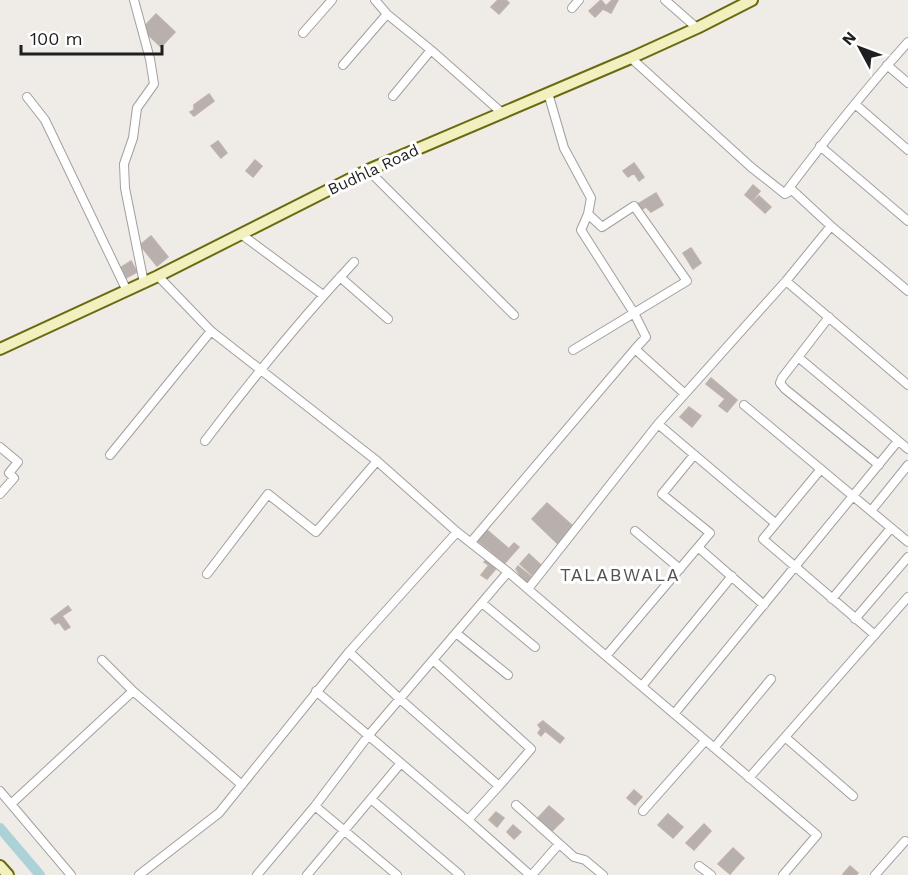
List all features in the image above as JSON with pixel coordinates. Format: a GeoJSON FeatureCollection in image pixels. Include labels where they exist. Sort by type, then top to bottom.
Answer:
{"type":"FeatureCollection","features":[{"type":"Feature","properties":{"kind":"main road","name":"Budhla Road"},"geometry":{"type":"LineString","coordinates":[[0,349],[144,283],[368,170],[631,58],[697,28],[743,2]]}},
{"type":"Feature","properties":{"kind":"main road"},"geometry":{"type":"LineString","coordinates":[[0,866],[8,875]]}},
{"type":"Feature","properties":{"kind":"street"},"geometry":{"type":"LineString","coordinates":[[134,0],[150,59],[154,84],[137,108],[133,138],[124,164],[125,188],[144,283]]}},
{"type":"Feature","properties":{"kind":"street"},"geometry":{"type":"LineString","coordinates":[[303,33],[332,0]]}},
{"type":"Feature","properties":{"kind":"street"},"geometry":{"type":"LineString","coordinates":[[375,0],[387,14],[501,112]]}},
{"type":"Feature","properties":{"kind":"street"},"geometry":{"type":"LineString","coordinates":[[572,8],[579,0]]}},
{"type":"Feature","properties":{"kind":"street"},"geometry":{"type":"LineString","coordinates":[[665,0],[697,28]]}},
{"type":"Feature","properties":{"kind":"street"},"geometry":{"type":"LineString","coordinates":[[343,65],[387,14]]}},
{"type":"Feature","properties":{"kind":"street"},"geometry":{"type":"LineString","coordinates":[[785,194],[820,146],[908,42]]}},
{"type":"Feature","properties":{"kind":"street"},"geometry":{"type":"LineString","coordinates":[[393,96],[431,50]]}},
{"type":"Feature","properties":{"kind":"street"},"geometry":{"type":"LineString","coordinates":[[631,58],[751,167],[785,194]]}},
{"type":"Feature","properties":{"kind":"street"},"geometry":{"type":"LineString","coordinates":[[887,65],[908,83]]}},
{"type":"Feature","properties":{"kind":"street"},"geometry":{"type":"LineString","coordinates":[[471,542],[646,338],[634,313],[581,230],[588,214],[591,198],[564,148],[548,93]]}},
{"type":"Feature","properties":{"kind":"street"},"geometry":{"type":"LineString","coordinates":[[27,97],[45,120],[126,291]]}},
{"type":"Feature","properties":{"kind":"street"},"geometry":{"type":"LineString","coordinates":[[855,104],[908,150]]}},
{"type":"Feature","properties":{"kind":"street"},"geometry":{"type":"LineString","coordinates":[[820,146],[908,221]]}},
{"type":"Feature","properties":{"kind":"street"},"geometry":{"type":"LineString","coordinates":[[368,170],[514,315]]}},
{"type":"Feature","properties":{"kind":"street"},"geometry":{"type":"LineString","coordinates":[[785,194],[792,190],[908,291]]}},
{"type":"Feature","properties":{"kind":"street"},"geometry":{"type":"LineString","coordinates":[[573,350],[687,281],[634,206],[602,227],[588,214]]}},
{"type":"Feature","properties":{"kind":"street"},"geometry":{"type":"LineString","coordinates":[[528,589],[658,424],[831,226]]}},
{"type":"Feature","properties":{"kind":"street"},"geometry":{"type":"LineString","coordinates":[[242,234],[323,295]]}},
{"type":"Feature","properties":{"kind":"street"},"geometry":{"type":"LineString","coordinates":[[205,441],[260,369],[354,262]]}},
{"type":"Feature","properties":{"kind":"street"},"geometry":{"type":"LineString","coordinates":[[158,276],[211,331],[377,460],[457,532],[508,572],[817,835],[783,875]]}},
{"type":"Feature","properties":{"kind":"street"},"geometry":{"type":"LineString","coordinates":[[340,277],[388,318]]}},
{"type":"Feature","properties":{"kind":"street"},"geometry":{"type":"LineString","coordinates":[[786,280],[908,385]]}},
{"type":"Feature","properties":{"kind":"street"},"geometry":{"type":"LineString","coordinates":[[829,317],[780,383],[879,465]]}},
{"type":"Feature","properties":{"kind":"street"},"geometry":{"type":"LineString","coordinates":[[110,455],[211,331]]}},
{"type":"Feature","properties":{"kind":"street"},"geometry":{"type":"LineString","coordinates":[[634,350],[685,394]]}},
{"type":"Feature","properties":{"kind":"street"},"geometry":{"type":"LineString","coordinates":[[798,357],[908,449]]}},
{"type":"Feature","properties":{"kind":"street"},"geometry":{"type":"LineString","coordinates":[[744,405],[908,542]]}},
{"type":"Feature","properties":{"kind":"street"},"geometry":{"type":"LineString","coordinates":[[658,424],[775,523]]}},
{"type":"Feature","properties":{"kind":"street"},"geometry":{"type":"LineString","coordinates":[[674,714],[898,441]]}},
{"type":"Feature","properties":{"kind":"street"},"geometry":{"type":"LineString","coordinates":[[0,447],[18,462],[9,473],[14,478],[0,494]]}},
{"type":"Feature","properties":{"kind":"street"},"geometry":{"type":"LineString","coordinates":[[606,656],[710,533],[662,494],[694,454]]}},
{"type":"Feature","properties":{"kind":"street"},"geometry":{"type":"LineString","coordinates":[[207,574],[268,494],[316,532],[377,460]]}},
{"type":"Feature","properties":{"kind":"street"},"geometry":{"type":"LineString","coordinates":[[871,511],[908,465]]}},
{"type":"Feature","properties":{"kind":"street"},"geometry":{"type":"LineString","coordinates":[[820,469],[763,538],[875,635]]}},
{"type":"Feature","properties":{"kind":"street"},"geometry":{"type":"LineString","coordinates":[[832,599],[891,528]]}},
{"type":"Feature","properties":{"kind":"street"},"geometry":{"type":"LineString","coordinates":[[634,531],[680,569]]}},
{"type":"Feature","properties":{"kind":"street"},"geometry":{"type":"LineString","coordinates":[[139,875],[219,813],[349,652],[457,532]]}},
{"type":"Feature","properties":{"kind":"street"},"geometry":{"type":"LineString","coordinates":[[699,548],[764,605]]}},
{"type":"Feature","properties":{"kind":"street"},"geometry":{"type":"LineString","coordinates":[[855,619],[908,557]]}},
{"type":"Feature","properties":{"kind":"street"},"geometry":{"type":"LineString","coordinates":[[257,875],[315,806],[368,736],[508,572]]}},
{"type":"Feature","properties":{"kind":"street"},"geometry":{"type":"LineString","coordinates":[[642,686],[732,576]]}},
{"type":"Feature","properties":{"kind":"street"},"geometry":{"type":"LineString","coordinates":[[749,778],[908,597]]}},
{"type":"Feature","properties":{"kind":"street"},"geometry":{"type":"LineString","coordinates":[[482,603],[535,647]]}},
{"type":"Feature","properties":{"kind":"street"},"geometry":{"type":"LineString","coordinates":[[456,633],[507,675]]}},
{"type":"Feature","properties":{"kind":"street"},"geometry":{"type":"LineString","coordinates":[[349,652],[499,786]]}},
{"type":"Feature","properties":{"kind":"street"},"geometry":{"type":"LineString","coordinates":[[102,660],[133,691],[242,785]]}},
{"type":"Feature","properties":{"kind":"street"},"geometry":{"type":"LineString","coordinates":[[434,660],[531,749],[468,820]]}},
{"type":"Feature","properties":{"kind":"street"},"geometry":{"type":"LineString","coordinates":[[714,748],[771,679]]}},
{"type":"Feature","properties":{"kind":"street"},"geometry":{"type":"LineString","coordinates":[[11,804],[133,691]]}},
{"type":"Feature","properties":{"kind":"street"},"geometry":{"type":"LineString","coordinates":[[316,691],[531,875],[559,844]]}},
{"type":"Feature","properties":{"kind":"street"},"geometry":{"type":"LineString","coordinates":[[785,737],[854,796]]}},
{"type":"Feature","properties":{"kind":"street"},"geometry":{"type":"LineString","coordinates":[[643,811],[705,741]]}},
{"type":"Feature","properties":{"kind":"street"},"geometry":{"type":"LineString","coordinates":[[307,875],[401,763]]}},
{"type":"Feature","properties":{"kind":"street"},"geometry":{"type":"LineString","coordinates":[[0,791],[71,875]]}},
{"type":"Feature","properties":{"kind":"street"},"geometry":{"type":"LineString","coordinates":[[371,799],[459,875]]}},
{"type":"Feature","properties":{"kind":"street"},"geometry":{"type":"LineString","coordinates":[[516,805],[574,857],[585,860],[603,875]]}},
{"type":"Feature","properties":{"kind":"street"},"geometry":{"type":"LineString","coordinates":[[315,806],[397,875]]}},
{"type":"Feature","properties":{"kind":"street"},"geometry":{"type":"LineString","coordinates":[[875,875],[905,841]]}},
{"type":"Feature","properties":{"kind":"street"},"geometry":{"type":"LineString","coordinates":[[699,866],[711,875]]}},
{"type":"Feature","properties":{"kind":"building"},"geometry":{"type":"Polygon","coordinates":[[[498,0],[506,0],[509,3],[499,14],[491,7],[498,0]]]}},
{"type":"Feature","properties":{"kind":"building"},"geometry":{"type":"Polygon","coordinates":[[[601,0],[606,6],[612,0],[618,0],[611,13],[603,9],[595,17],[589,11],[601,0]]]}},
{"type":"Feature","properties":{"kind":"building"},"geometry":{"type":"Polygon","coordinates":[[[156,14],[175,32],[161,47],[142,29],[156,14]]]}},
{"type":"Feature","properties":{"kind":"building"},"geometry":{"type":"Polygon","coordinates":[[[209,94],[214,101],[194,116],[190,112],[194,110],[194,105],[209,94]]]}},
{"type":"Feature","properties":{"kind":"building"},"geometry":{"type":"Polygon","coordinates":[[[218,141],[227,153],[221,158],[211,146],[218,141]]]}},
{"type":"Feature","properties":{"kind":"building"},"geometry":{"type":"Polygon","coordinates":[[[255,160],[262,166],[253,177],[246,171],[255,160]]]}},
{"type":"Feature","properties":{"kind":"building"},"geometry":{"type":"Polygon","coordinates":[[[634,163],[644,177],[639,181],[634,173],[628,177],[623,171],[634,163]]]}},
{"type":"Feature","properties":{"kind":"building"},"geometry":{"type":"Polygon","coordinates":[[[753,185],[760,191],[752,201],[745,195],[753,185]]]}},
{"type":"Feature","properties":{"kind":"building"},"geometry":{"type":"Polygon","coordinates":[[[656,193],[663,205],[651,212],[646,207],[642,209],[638,204],[656,193]]]}},
{"type":"Feature","properties":{"kind":"building"},"geometry":{"type":"Polygon","coordinates":[[[759,196],[771,207],[765,213],[753,202],[759,196]]]}},
{"type":"Feature","properties":{"kind":"building"},"geometry":{"type":"Polygon","coordinates":[[[151,236],[168,257],[157,266],[140,245],[151,236]]]}},
{"type":"Feature","properties":{"kind":"building"},"geometry":{"type":"Polygon","coordinates":[[[691,248],[701,263],[693,269],[683,253],[691,248]]]}},
{"type":"Feature","properties":{"kind":"building"},"geometry":{"type":"Polygon","coordinates":[[[131,261],[137,272],[126,278],[120,268],[131,261]]]}},
{"type":"Feature","properties":{"kind":"building"},"geometry":{"type":"Polygon","coordinates":[[[711,378],[737,400],[727,412],[719,406],[725,399],[706,384],[711,378]]]}},
{"type":"Feature","properties":{"kind":"building"},"geometry":{"type":"Polygon","coordinates":[[[689,407],[701,416],[692,427],[680,417],[689,407]]]}},
{"type":"Feature","properties":{"kind":"building"},"geometry":{"type":"Polygon","coordinates":[[[547,503],[575,528],[559,545],[532,519],[547,503]]]}},
{"type":"Feature","properties":{"kind":"building"},"geometry":{"type":"Polygon","coordinates":[[[487,530],[508,548],[499,558],[478,541],[487,530]]]}},
{"type":"Feature","properties":{"kind":"building"},"geometry":{"type":"Polygon","coordinates":[[[514,543],[519,547],[504,564],[499,560],[514,543]]]}},
{"type":"Feature","properties":{"kind":"building"},"geometry":{"type":"Polygon","coordinates":[[[529,554],[541,565],[532,575],[520,564],[529,554]]]}},
{"type":"Feature","properties":{"kind":"building"},"geometry":{"type":"Polygon","coordinates":[[[488,558],[498,566],[487,579],[481,575],[489,565],[484,562],[488,558]]]}},
{"type":"Feature","properties":{"kind":"building"},"geometry":{"type":"Polygon","coordinates":[[[518,566],[533,578],[528,584],[519,577],[516,569],[518,566]]]}},
{"type":"Feature","properties":{"kind":"building"},"geometry":{"type":"Polygon","coordinates":[[[68,606],[71,610],[62,616],[70,627],[65,630],[59,622],[55,624],[51,619],[68,606]]]}},
{"type":"Feature","properties":{"kind":"building"},"geometry":{"type":"Polygon","coordinates":[[[543,721],[564,738],[560,743],[545,731],[541,736],[538,733],[541,729],[538,725],[543,721]]]}},
{"type":"Feature","properties":{"kind":"building"},"geometry":{"type":"Polygon","coordinates":[[[634,790],[642,797],[635,805],[627,798],[634,790]]]}},
{"type":"Feature","properties":{"kind":"building"},"geometry":{"type":"Polygon","coordinates":[[[549,806],[564,819],[552,831],[538,818],[549,806]]]}},
{"type":"Feature","properties":{"kind":"building"},"geometry":{"type":"Polygon","coordinates":[[[496,812],[504,818],[497,827],[489,820],[496,812]]]}},
{"type":"Feature","properties":{"kind":"building"},"geometry":{"type":"Polygon","coordinates":[[[668,814],[683,827],[673,838],[658,825],[668,814]]]}},
{"type":"Feature","properties":{"kind":"building"},"geometry":{"type":"Polygon","coordinates":[[[704,824],[711,831],[694,850],[686,843],[704,824]]]}},
{"type":"Feature","properties":{"kind":"building"},"geometry":{"type":"Polygon","coordinates":[[[513,825],[521,832],[514,839],[507,832],[513,825]]]}},
{"type":"Feature","properties":{"kind":"building"},"geometry":{"type":"Polygon","coordinates":[[[733,848],[744,858],[730,874],[718,864],[733,848]]]}},
{"type":"Feature","properties":{"kind":"building"},"geometry":{"type":"Polygon","coordinates":[[[850,866],[858,873],[856,875],[843,874],[850,866]]]}},
{"type":"Feature","properties":{"kind":"waterway"},"geometry":{"type":"LineString","coordinates":[[0,828],[40,875]]}},
{"type":"Feature","properties":{"kind":"district","name":"TALABWALA"},"geometry":{"type":"Point","coordinates":[620,575]}}]}
